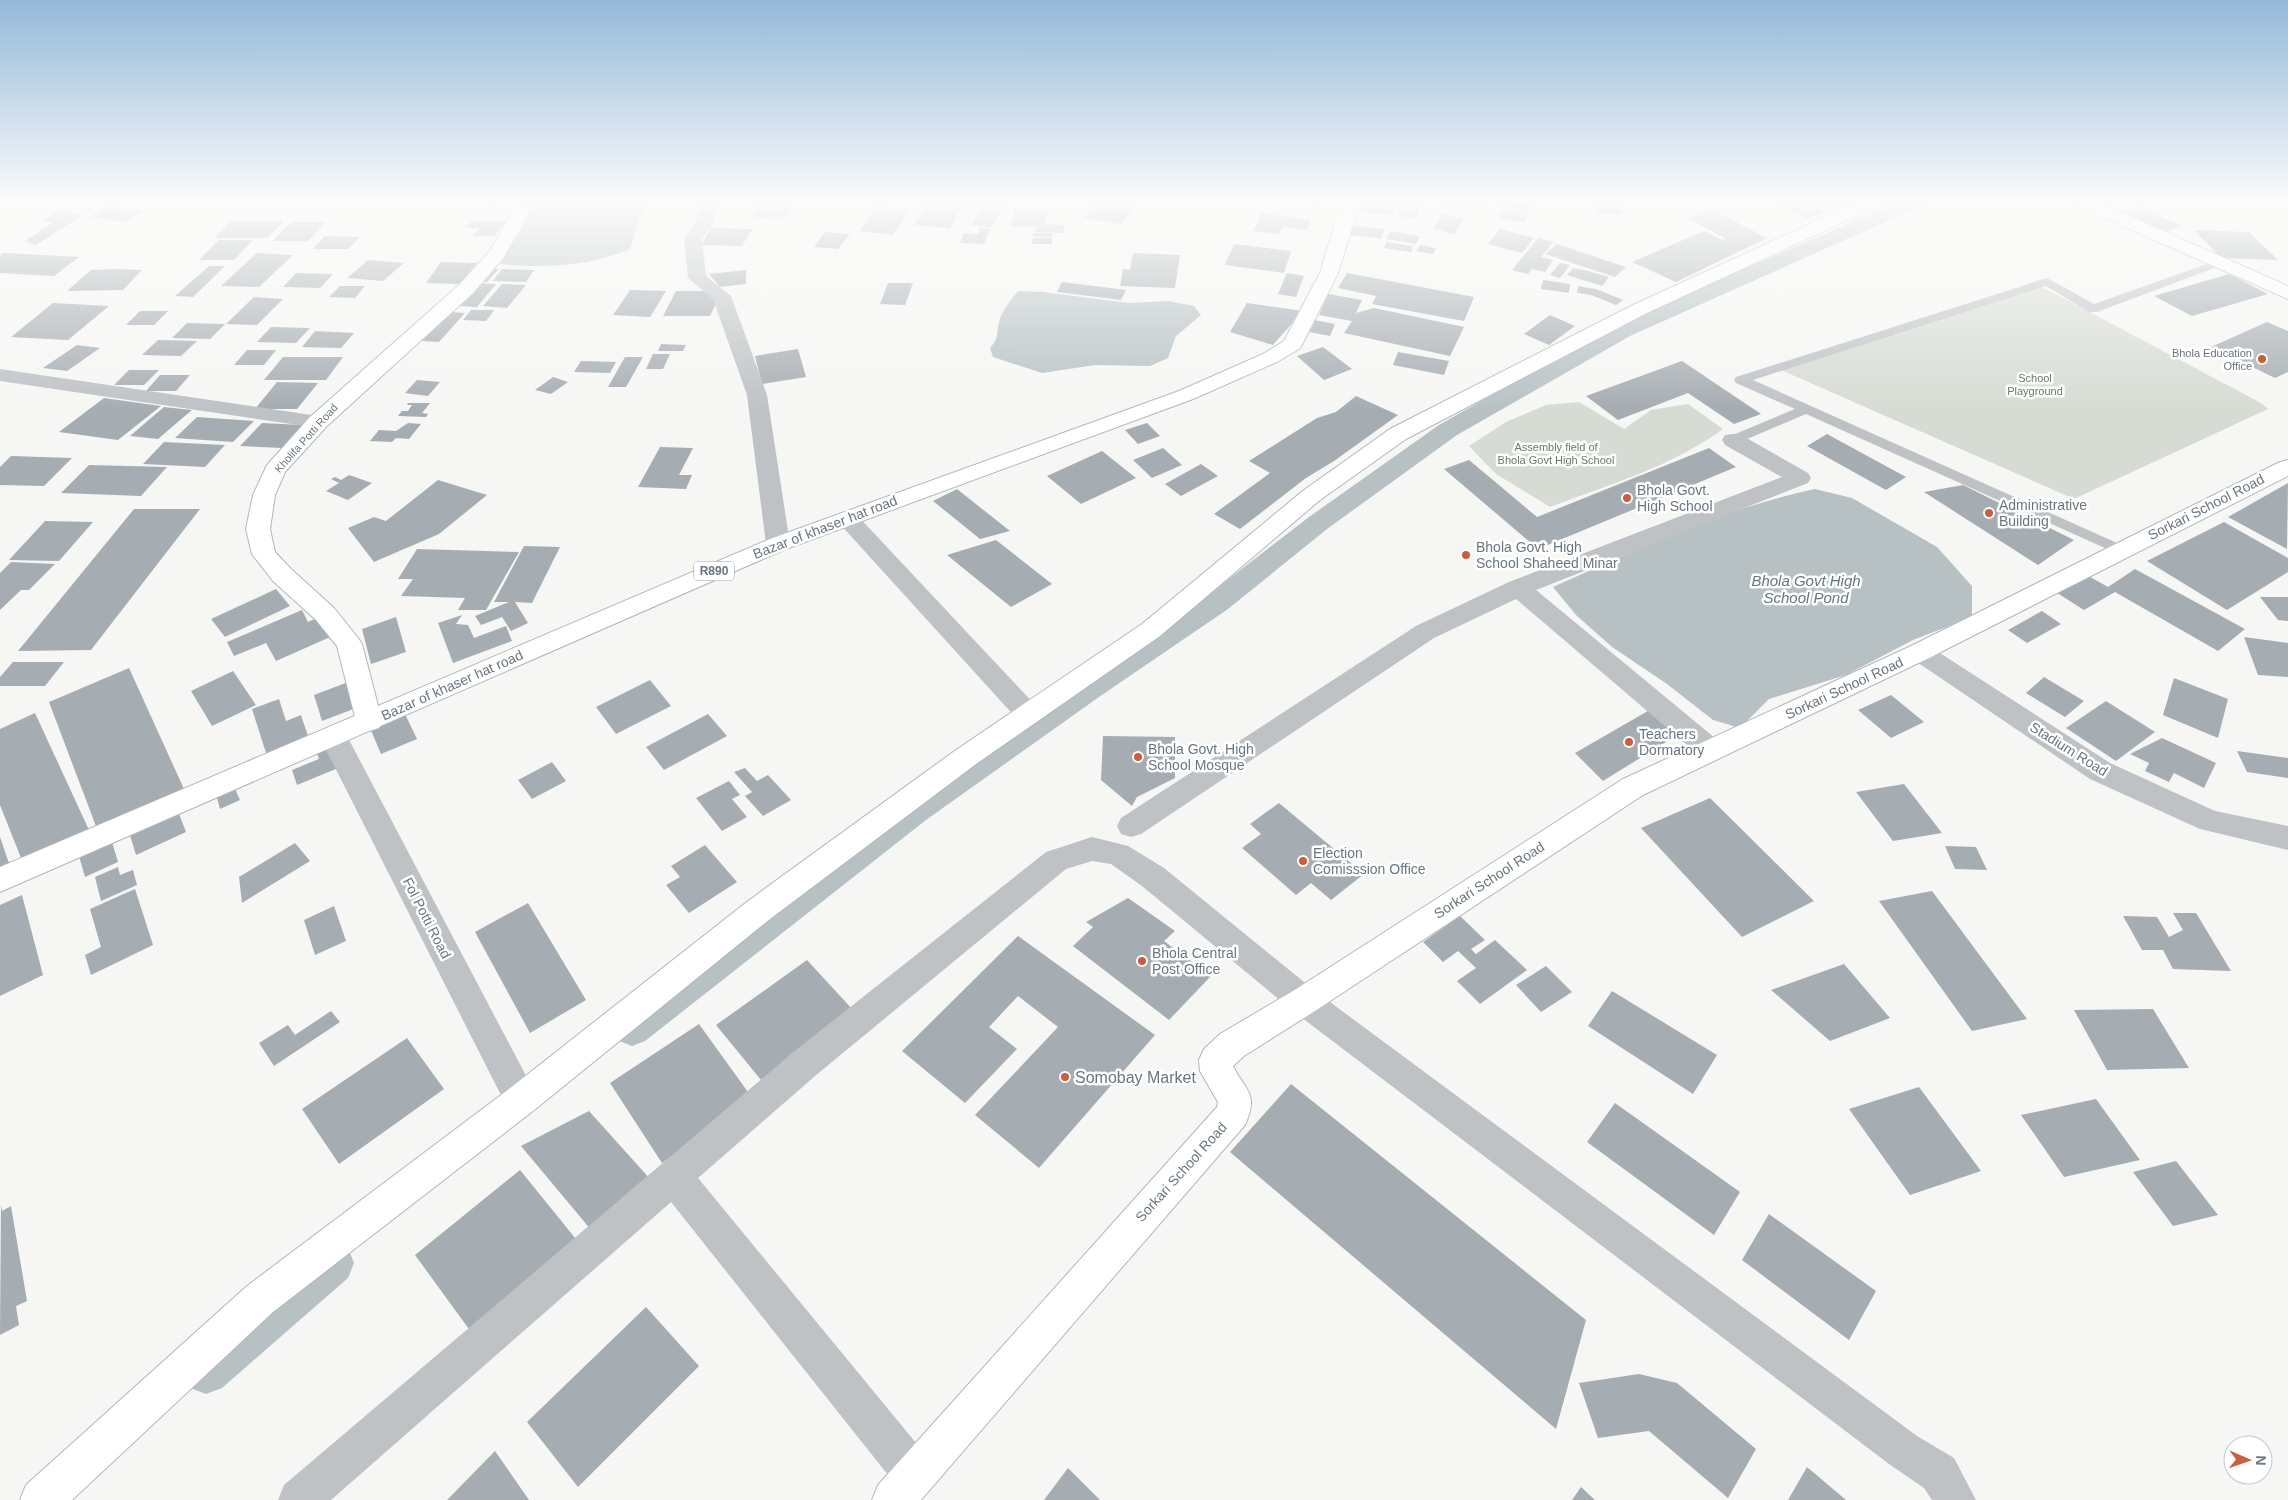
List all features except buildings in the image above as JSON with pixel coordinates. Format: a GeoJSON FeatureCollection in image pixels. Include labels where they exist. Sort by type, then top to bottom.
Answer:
{"type":"FeatureCollection","features":[{"type":"Feature","properties":{"kind":"street","name":"Kholifa Potti Road"},"geometry":{"type":"LineString","coordinates":[[369,722],[350,644],[325,614],[282,575],[264,554],[258,529],[264,495],[275,470],[318,422],[466,289],[482,271]]}},
{"type":"Feature","properties":{"kind":"street"},"geometry":{"type":"LineString","coordinates":[[696,271],[697,278],[722,296],[757,395],[778,544]]}},
{"type":"Feature","properties":{"kind":"street","name":"Bazar of khaser hat road"},"geometry":{"type":"LineString","coordinates":[[0,880],[778,544],[1186,395],[1270,358],[1292,345],[1330,271]]}},
{"type":"Feature","properties":{"kind":"street"},"geometry":{"type":"LineString","coordinates":[[41,1500],[260,1299],[521,1100],[759,910],[966,757],[1151,630],[1312,495],[1398,434],[1640,309],[1722,271]]}},
{"type":"Feature","properties":{"kind":"street"},"geometry":{"type":"LineString","coordinates":[[2240,271],[2288,293]]}},
{"type":"Feature","properties":{"kind":"street"},"geometry":{"type":"LineString","coordinates":[[0,375],[318,422]]}},
{"type":"Feature","properties":{"kind":"street"},"geometry":{"type":"LineString","coordinates":[[1130,826],[1425,632],[1518,588],[1800,478],[1733,440]]}},
{"type":"Feature","properties":{"kind":"street","name":"Sorkari School Road"},"geometry":{"type":"LineString","coordinates":[[904,1487],[1233,1114],[1235,1099],[1216,1071],[1216,1060],[1232,1045],[1304,1001],[1633,787],[1920,652],[2288,466]]}},
{"type":"Feature","properties":{"kind":"street"},"geometry":{"type":"LineString","coordinates":[[847,518],[1028,714]]}},
{"type":"Feature","properties":{"kind":"street"},"geometry":{"type":"LineString","coordinates":[[1518,588],[1711,750]]}},
{"type":"Feature","properties":{"kind":"street","name":"Stadium Road"},"geometry":{"type":"LineString","coordinates":[[1920,652],[2100,771],[2210,821],[2288,838]]}},
{"type":"Feature","properties":{"kind":"street","name":"Fol Potti Road"},"geometry":{"type":"LineString","coordinates":[[333,736],[521,1100]]}},
{"type":"Feature","properties":{"kind":"street"},"geometry":{"type":"LineString","coordinates":[[299,1500],[804,1065],[1056,860],[1092,849],[1118,854],[1153,878],[1304,1001],[1903,1450],[1939,1473],[1955,1500]]}},
{"type":"Feature","properties":{"kind":"street"},"geometry":{"type":"LineString","coordinates":[[674,1177],[904,1487]]}},
{"type":"Feature","properties":{"kind":"lane"},"geometry":{"type":"LineString","coordinates":[[2121,550],[1741,380],[2047,282],[2093,308],[2196,271]]}},
{"type":"Feature","properties":{"kind":"lane"},"geometry":{"type":"LineString","coordinates":[[1733,440],[1808,409]]}},
{"type":"Feature","properties":{"kind":"green space","name":"School Playground"},"geometry":{"type":"Polygon","coordinates":[[[2039,287],[2048,290],[2261,403],[2268,409],[2076,498],[2072,498],[1781,370],[2039,287]]]}},
{"type":"Feature","properties":{"kind":"green space","name":"Assembly field of Bhola Govt High School"},"geometry":{"type":"Polygon","coordinates":[[[1579,402],[1624,429],[1651,410],[1688,404],[1723,429],[1683,454],[1640,474],[1550,507],[1496,474],[1469,446],[1506,422],[1546,405],[1579,402]]]}},
{"type":"Feature","properties":{"kind":"water"},"geometry":{"type":"Polygon","coordinates":[[[1018,291],[1043,292],[1128,303],[1168,301],[1194,306],[1201,315],[1176,336],[1168,358],[1150,366],[1095,365],[1042,373],[993,357],[990,348],[996,338],[1002,313],[1018,291]]]}},
{"type":"Feature","properties":{"kind":"water","name":"Bhola Govt High School Pond"},"geometry":{"type":"Polygon","coordinates":[[[1815,489],[1852,498],[1937,547],[1972,586],[1972,617],[1913,640],[1846,675],[1769,699],[1740,728],[1713,720],[1667,684],[1612,647],[1576,615],[1553,587],[1649,544],[1715,518],[1781,497],[1815,489]]]}},
{"type":"Feature","properties":{"kind":"waterway"},"geometry":{"type":"LineString","coordinates":[[632,1029],[914,811],[1088,689],[1218,602],[1318,523],[1448,430],[1622,331],[1758,271]]}},
{"type":"Feature","properties":{"kind":"waterway"},"geometry":{"type":"LineString","coordinates":[[206,1372],[333,1263]]}},
{"type":"Feature","properties":{"kind":"place","name":"Bhola Education Office"},"geometry":{"type":"Point","coordinates":[2262,359]}},
{"type":"Feature","properties":{"kind":"place","name":"Bhola Govt. High School"},"geometry":{"type":"Point","coordinates":[1627,498]}},
{"type":"Feature","properties":{"kind":"place","name":"Administrative Building"},"geometry":{"type":"Point","coordinates":[1989,513]}},
{"type":"Feature","properties":{"kind":"place","name":"Bhola Govt. High School Shaheed Minar"},"geometry":{"type":"Point","coordinates":[1466,555]}},
{"type":"Feature","properties":{"kind":"place","name":"Teachers Dormatory"},"geometry":{"type":"Point","coordinates":[1629,742]}},
{"type":"Feature","properties":{"kind":"place","name":"Bhola Govt. High School Mosque"},"geometry":{"type":"Point","coordinates":[1138,757]}},
{"type":"Feature","properties":{"kind":"place","name":"Election Comisssion Office"},"geometry":{"type":"Point","coordinates":[1303,861]}},
{"type":"Feature","properties":{"kind":"place","name":"Bhola Central Post Office"},"geometry":{"type":"Point","coordinates":[1142,961]}},
{"type":"Feature","properties":{"kind":"place","name":"Somobay Market"},"geometry":{"type":"Point","coordinates":[1065,1077]}}]}
